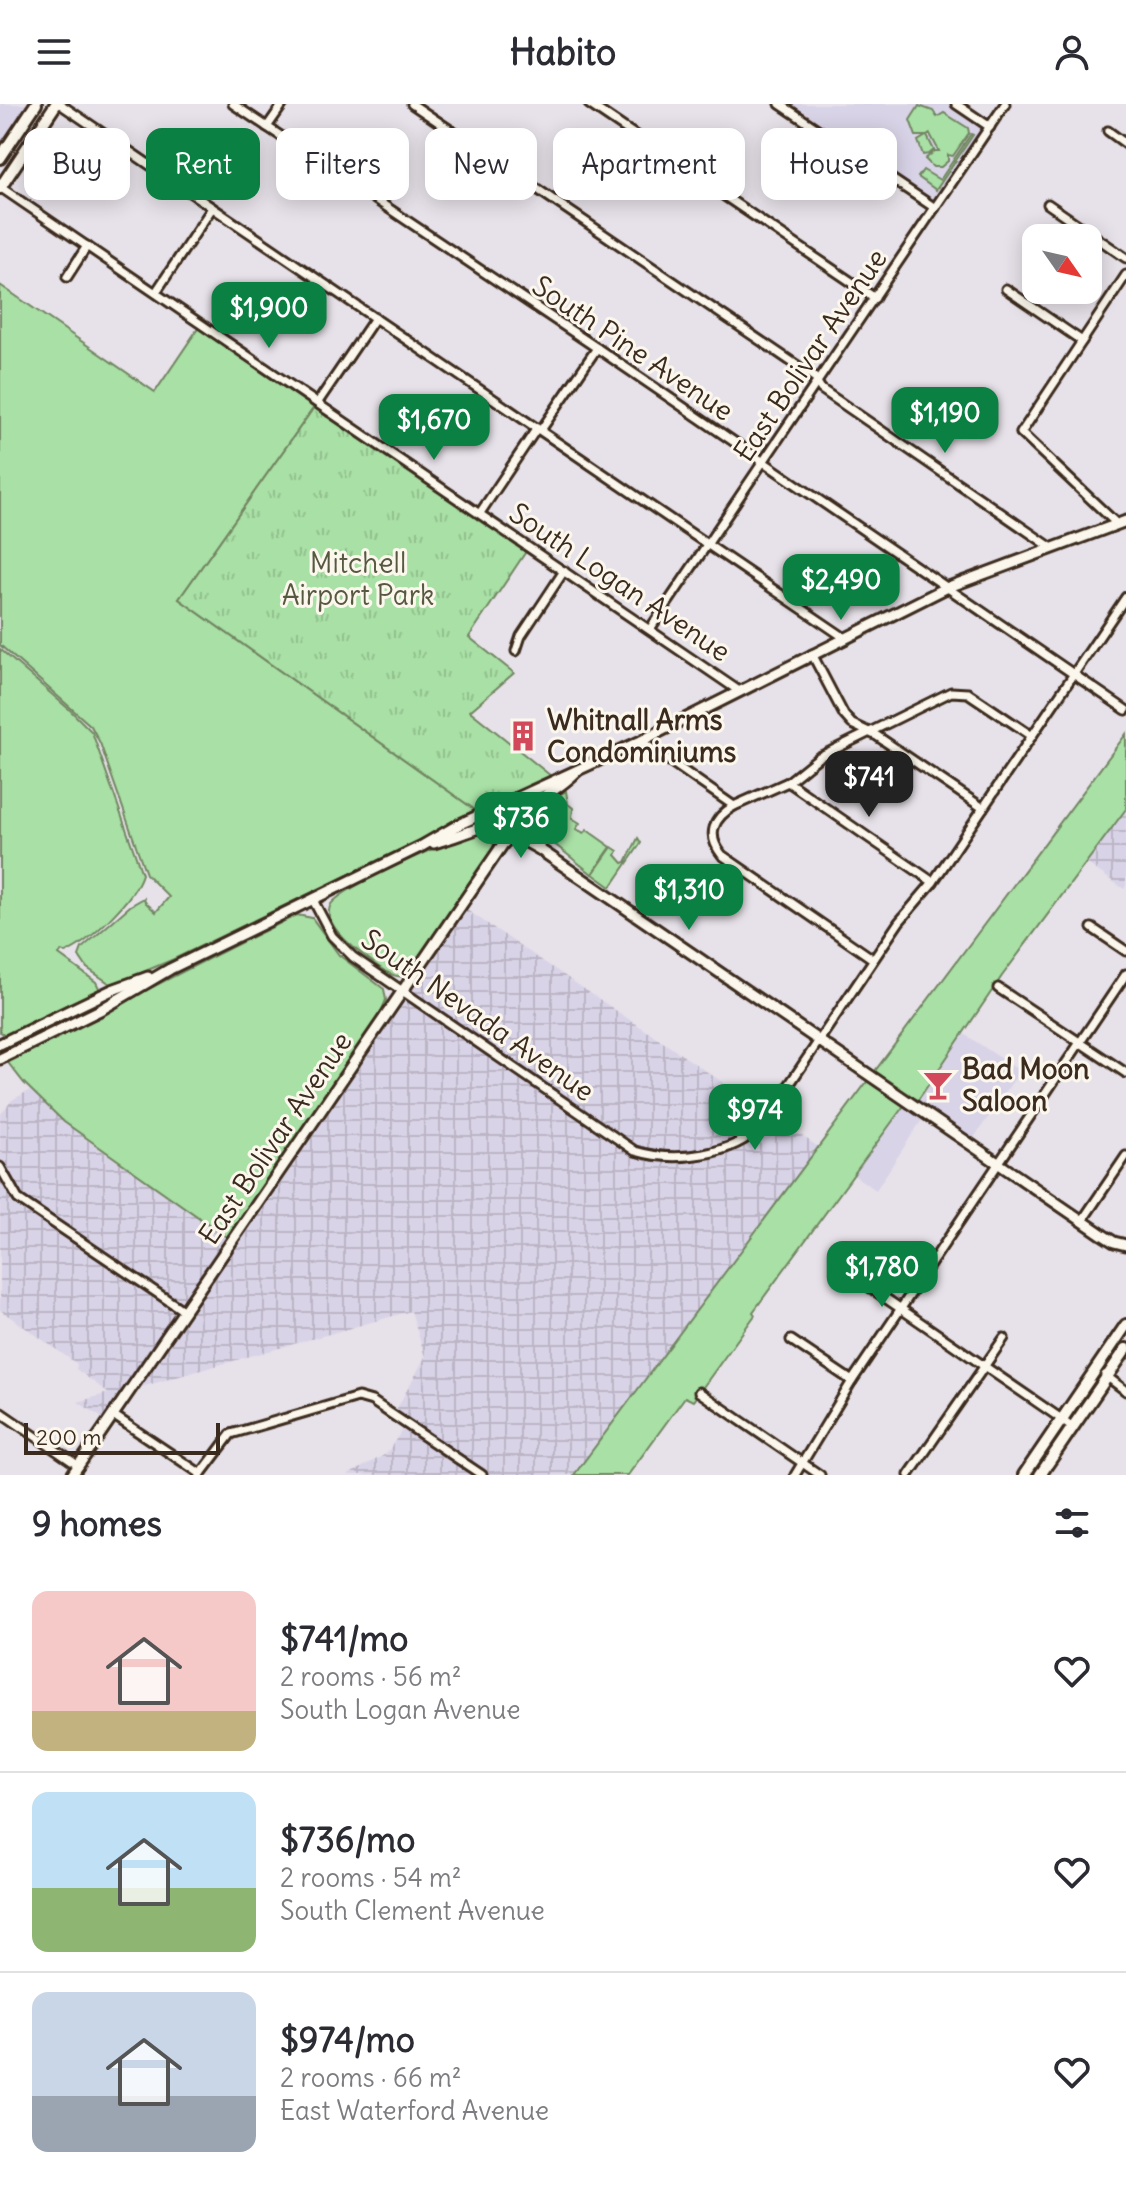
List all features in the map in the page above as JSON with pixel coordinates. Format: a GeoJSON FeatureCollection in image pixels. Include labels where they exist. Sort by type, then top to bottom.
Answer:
{"type":"FeatureCollection","features":[{"type":"Feature","properties":{"kind":"main road"},"geometry":{"type":"LineString","coordinates":[[0,158],[36,104]]}},
{"type":"Feature","properties":{"kind":"main road"},"geometry":{"type":"LineString","coordinates":[[0,187],[58,104]]}},
{"type":"Feature","properties":{"kind":"main road"},"geometry":{"type":"LineString","coordinates":[[1024,1475],[1126,1325]]}},
{"type":"Feature","properties":{"kind":"main road"},"geometry":{"type":"LineString","coordinates":[[1040,1475],[1126,1349]]}},
{"type":"Feature","properties":{"kind":"street"},"geometry":{"type":"LineString","coordinates":[[58,104],[845,638]]}},
{"type":"Feature","properties":{"kind":"street","name":"South Pine Avenue"},"geometry":{"type":"LineString","coordinates":[[233,104],[597,348],[1126,710]]}},
{"type":"Feature","properties":{"kind":"street"},"geometry":{"type":"LineString","coordinates":[[267,127],[283,104]]}},
{"type":"Feature","properties":{"kind":"street"},"geometry":{"type":"LineString","coordinates":[[412,104],[814,377],[821,389],[1052,548]]}},
{"type":"Feature","properties":{"kind":"street"},"geometry":{"type":"LineString","coordinates":[[589,104],[875,298]]}},
{"type":"Feature","properties":{"kind":"street"},"geometry":{"type":"LineString","coordinates":[[780,104],[935,208]]}},
{"type":"Feature","properties":{"kind":"street"},"geometry":{"type":"LineString","coordinates":[[956,104],[990,127]]}},
{"type":"Feature","properties":{"kind":"street","name":"East Bolivar Avenue"},"geometry":{"type":"LineString","coordinates":[[650,629],[1005,104]]}},
{"type":"Feature","properties":{"kind":"street"},"geometry":{"type":"LineString","coordinates":[[1108,131],[1126,144]]}},
{"type":"Feature","properties":{"kind":"street","name":"South Logan Avenue"},"geometry":{"type":"LineString","coordinates":[[0,187],[739,691]]}},
{"type":"Feature","properties":{"kind":"street"},"geometry":{"type":"LineString","coordinates":[[1048,204],[1126,258]]}},
{"type":"Feature","properties":{"kind":"street"},"geometry":{"type":"LineString","coordinates":[[156,292],[212,208]]}},
{"type":"Feature","properties":{"kind":"street"},"geometry":{"type":"LineString","coordinates":[[67,277],[87,246]]}},
{"type":"Feature","properties":{"kind":"street"},"geometry":{"type":"LineString","coordinates":[[2,1051],[112,990],[170,969],[422,846],[460,824],[548,793],[577,771],[946,588],[1122,522],[1021,433],[1126,275]]}},
{"type":"Feature","properties":{"kind":"street"},"geometry":{"type":"LineString","coordinates":[[1006,289],[1082,341]]}},
{"type":"Feature","properties":{"kind":"street"},"geometry":{"type":"LineString","coordinates":[[318,402],[375,318]]}},
{"type":"Feature","properties":{"kind":"street"},"geometry":{"type":"LineString","coordinates":[[480,513],[597,348]]}},
{"type":"Feature","properties":{"kind":"street"},"geometry":{"type":"LineString","coordinates":[[516,651],[521,636],[564,571]]}},
{"type":"Feature","properties":{"kind":"street"},"geometry":{"type":"LineString","coordinates":[[820,1041],[873,959],[905,913],[933,882],[1126,597]]}},
{"type":"Feature","properties":{"kind":"street"},"geometry":{"type":"LineString","coordinates":[[812,654],[844,715],[857,728],[983,808]]}},
{"type":"Feature","properties":{"kind":"street"},"geometry":{"type":"LineString","coordinates":[[873,959],[722,855],[714,843],[713,830],[718,817],[734,806],[788,782],[819,757],[951,692],[968,693],[1032,736]]}},
{"type":"Feature","properties":{"kind":"street"},"geometry":{"type":"LineString","coordinates":[[641,741],[734,806]]}},
{"type":"Feature","properties":{"kind":"street"},"geometry":{"type":"LineString","coordinates":[[500,812],[566,773],[577,771]]}},
{"type":"Feature","properties":{"kind":"street"},"geometry":{"type":"LineString","coordinates":[[788,782],[933,882]]}},
{"type":"Feature","properties":{"kind":"street","name":"East Bolivar Avenue"},"geometry":{"type":"LineString","coordinates":[[76,1470],[514,831],[548,793]]}},
{"type":"Feature","properties":{"kind":"street"},"geometry":{"type":"LineString","coordinates":[[500,812],[514,831],[539,846],[539,849],[1082,1221],[1114,1242],[1126,1245]]}},
{"type":"Feature","properties":{"kind":"street","name":"South Nevada Avenue"},"geometry":{"type":"LineString","coordinates":[[313,900],[340,946],[635,1151],[654,1157],[675,1157],[742,1142],[762,1125],[820,1041]]}},
{"type":"Feature","properties":{"kind":"street"},"geometry":{"type":"LineString","coordinates":[[1092,928],[1126,951]]}},
{"type":"Feature","properties":{"kind":"street"},"geometry":{"type":"LineString","coordinates":[[795,1475],[852,1381],[1126,974]]}},
{"type":"Feature","properties":{"kind":"street"},"geometry":{"type":"LineString","coordinates":[[998,988],[1126,1073]]}},
{"type":"Feature","properties":{"kind":"street"},"geometry":{"type":"LineString","coordinates":[[1082,1221],[1126,1156]]}},
{"type":"Feature","properties":{"kind":"street"},"geometry":{"type":"LineString","coordinates":[[0,1167],[18,1199],[184,1311]]}},
{"type":"Feature","properties":{"kind":"street"},"geometry":{"type":"LineString","coordinates":[[840,1267],[1073,1427]]}},
{"type":"Feature","properties":{"kind":"street"},"geometry":{"type":"LineString","coordinates":[[909,1475],[1004,1338]]}},
{"type":"Feature","properties":{"kind":"street"},"geometry":{"type":"LineString","coordinates":[[791,1340],[852,1381]]}},
{"type":"Feature","properties":{"kind":"street"},"geometry":{"type":"LineString","coordinates":[[1096,1369],[1126,1391]]}},
{"type":"Feature","properties":{"kind":"street"},"geometry":{"type":"LineString","coordinates":[[699,1392],[820,1475]]}},
{"type":"Feature","properties":{"kind":"street"},"geometry":{"type":"LineString","coordinates":[[113,1415],[200,1474],[231,1434],[362,1398],[372,1401],[482,1475]]}},
{"type":"Feature","properties":{"kind":"street"},"geometry":{"type":"LineString","coordinates":[[0,1412],[76,1470]]}},
{"type":"Feature","properties":{"kind":"shaded area"},"geometry":{"type":"Polygon","coordinates":[[[0,104],[28,104],[0,146],[0,104]]]}},
{"type":"Feature","properties":{"kind":"shaded area"},"geometry":{"type":"Polygon","coordinates":[[[793,104],[950,104],[982,129],[936,199],[931,200],[897,176],[897,128],[828,128],[793,104]]]}},
{"type":"Feature","properties":{"kind":"shaded area"},"geometry":{"type":"Polygon","coordinates":[[[1126,809],[1126,886],[1124,889],[1086,863],[1126,809]]]}},
{"type":"Feature","properties":{"kind":"shaded area"},"geometry":{"type":"Polygon","coordinates":[[[467,910],[820,1148],[574,1475],[348,1475],[386,1454],[409,1420],[396,1410],[425,1357],[411,1311],[141,1387],[131,1381],[104,1419],[78,1402],[108,1393],[76,1369],[77,1364],[0,1310],[0,1115],[12,1100],[30,1090],[90,1142],[238,1245],[467,910]]]}},
{"type":"Feature","properties":{"kind":"shaded area"},"geometry":{"type":"Polygon","coordinates":[[[963,1033],[1020,1071],[973,1139],[929,1109],[876,1190],[853,1175],[903,1107],[910,1111],[963,1033]]]}},
{"type":"Feature","properties":{"kind":"green space"},"geometry":{"type":"Polygon","coordinates":[[[919,106],[933,111],[937,117],[944,113],[968,128],[969,133],[941,167],[933,167],[925,159],[939,151],[930,134],[927,136],[934,150],[923,155],[918,141],[926,136],[916,136],[910,120],[919,106]]]}},
{"type":"Feature","properties":{"kind":"green space"},"geometry":{"type":"Polygon","coordinates":[[[971,134],[936,190],[918,177],[923,170],[940,180],[971,134]]]}},
{"type":"Feature","properties":{"kind":"green space"},"geometry":{"type":"Polygon","coordinates":[[[0,285],[155,392],[199,327],[315,406],[179,599],[478,812],[174,959],[112,985],[87,968],[79,956],[82,948],[130,906],[144,898],[156,912],[169,897],[146,874],[100,743],[91,726],[0,645],[0,285]]]}},
{"type":"Feature","properties":{"kind":"green space","name":"Mitchell Airport Park"},"geometry":{"type":"Polygon","coordinates":[[[315,406],[527,550],[469,637],[514,673],[470,711],[551,776],[478,812],[179,599],[315,406]]]}},
{"type":"Feature","properties":{"kind":"green space"},"geometry":{"type":"Polygon","coordinates":[[[0,649],[92,732],[142,874],[138,884],[110,919],[75,948],[65,953],[62,951],[59,955],[96,982],[100,990],[6,1035],[0,1032],[0,649]]]}},
{"type":"Feature","properties":{"kind":"green space"},"geometry":{"type":"Polygon","coordinates":[[[1126,734],[1126,809],[1002,976],[918,1100],[911,1096],[753,1312],[755,1315],[693,1401],[685,1397],[628,1475],[574,1475],[1126,734]]]}},
{"type":"Feature","properties":{"kind":"green space"},"geometry":{"type":"Polygon","coordinates":[[[566,791],[568,804],[573,808],[572,818],[580,823],[576,829],[584,833],[587,830],[611,847],[592,874],[533,827],[555,797],[566,791]]]}},
{"type":"Feature","properties":{"kind":"green space"},"geometry":{"type":"Polygon","coordinates":[[[479,829],[491,834],[493,849],[406,976],[395,976],[383,970],[352,946],[334,927],[329,913],[330,906],[338,898],[374,876],[479,829]]]}},
{"type":"Feature","properties":{"kind":"green space"},"geometry":{"type":"Polygon","coordinates":[[[638,838],[641,843],[611,887],[593,874],[612,847],[618,851],[616,855],[623,863],[626,862],[638,838]]]}},
{"type":"Feature","properties":{"kind":"green space"},"geometry":{"type":"Polygon","coordinates":[[[297,915],[312,918],[339,955],[384,989],[386,1000],[378,1019],[228,1238],[64,1122],[24,1083],[6,1060],[297,915]]]}},
{"type":"Feature","properties":{"kind":"place","name":"Whitnall Arms Condominiums"},"geometry":{"type":"Point","coordinates":[523,736]}},
{"type":"Feature","properties":{"kind":"place","name":"Bad Moon Saloon"},"geometry":{"type":"Point","coordinates":[938,1085]}}]}
